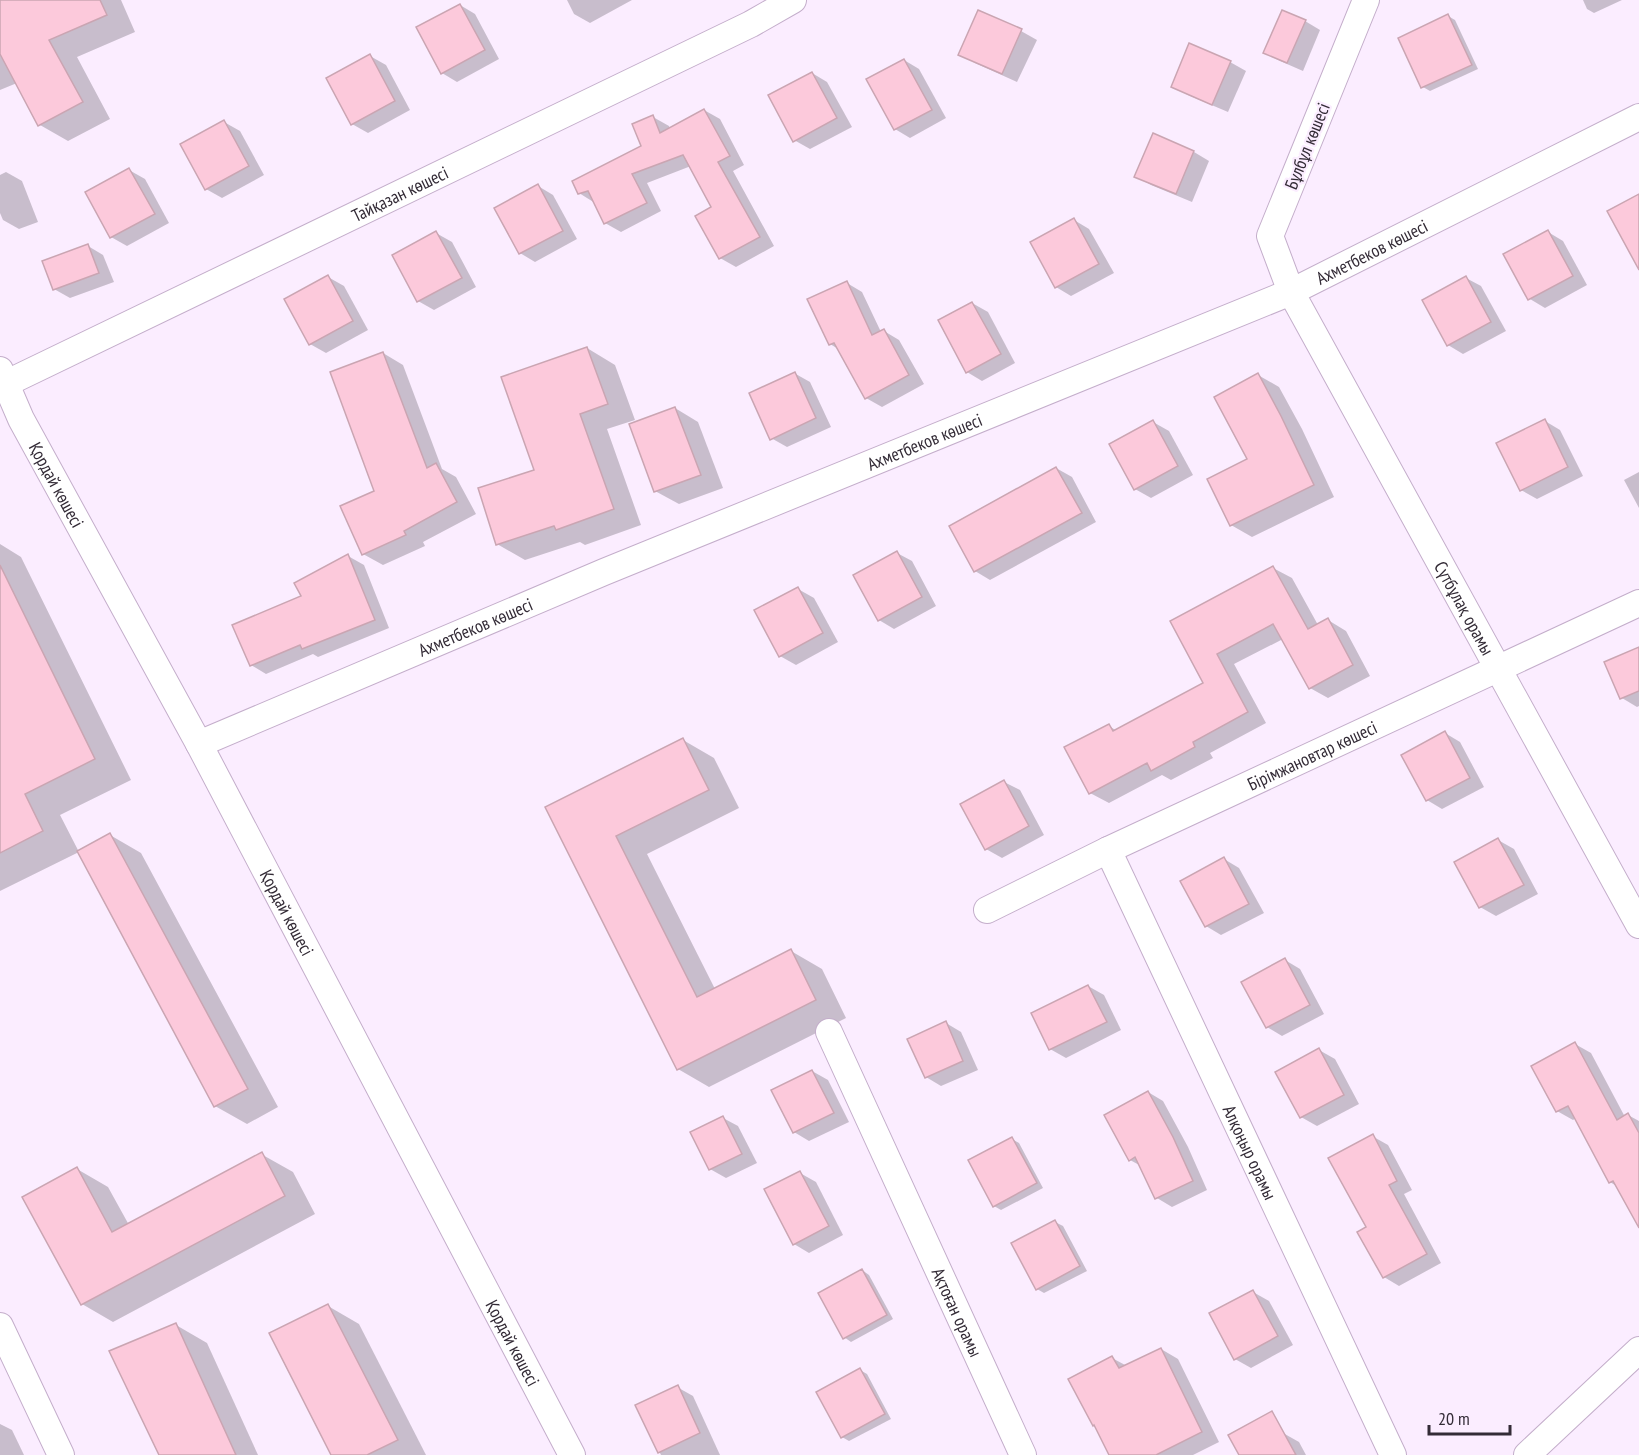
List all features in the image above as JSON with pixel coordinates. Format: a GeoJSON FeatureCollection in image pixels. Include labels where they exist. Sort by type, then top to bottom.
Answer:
{"type":"FeatureCollection","features":[{"type":"Feature","properties":{"kind":"street","name":"Тайқазан көшесі"},"geometry":{"type":"LineString","coordinates":[[3,376],[751,24],[793,0]]}},
{"type":"Feature","properties":{"kind":"street","name":"Бұлбұл көшесі"},"geometry":{"type":"LineString","coordinates":[[1291,292],[1270,236],[1366,0]]}},
{"type":"Feature","properties":{"kind":"street","name":"Ахметбеков көшесі"},"geometry":{"type":"LineString","coordinates":[[199,744],[615,568],[1291,292],[1639,117]]}},
{"type":"Feature","properties":{"kind":"street","name":"Cүтбұлақ орамы"},"geometry":{"type":"LineString","coordinates":[[1291,292],[1639,925]]}},
{"type":"Feature","properties":{"kind":"street","name":"Қордай көшесі"},"geometry":{"type":"LineString","coordinates":[[3,376],[21,419],[199,744],[572,1455]]}},
{"type":"Feature","properties":{"kind":"street","name":"Бірімжановтар көшесі"},"geometry":{"type":"LineString","coordinates":[[987,910],[1108,850],[1639,603]]}},
{"type":"Feature","properties":{"kind":"street","name":"Алқоңыр орамы"},"geometry":{"type":"LineString","coordinates":[[1108,850],[1393,1455]]}},
{"type":"Feature","properties":{"kind":"street","name":"Ақтоған орамы"},"geometry":{"type":"LineString","coordinates":[[829,1032],[1023,1455]]}},
{"type":"Feature","properties":{"kind":"street"},"geometry":{"type":"LineString","coordinates":[[0,1326],[61,1455]]}},
{"type":"Feature","properties":{"kind":"street"},"geometry":{"type":"LineString","coordinates":[[1527,1455],[1637,1358]]}},
{"type":"Feature","properties":{"kind":"building"},"geometry":{"type":"Polygon","coordinates":[[[0,0],[100,0],[107,15],[49,40],[83,102],[38,126],[0,54],[0,0]]]}},
{"type":"Feature","properties":{"kind":"building"},"geometry":{"type":"Polygon","coordinates":[[[460,4],[485,50],[441,74],[416,27],[460,4]]]}},
{"type":"Feature","properties":{"kind":"building"},"geometry":{"type":"Polygon","coordinates":[[[978,10],[1022,29],[1002,74],[958,55],[978,10]]]}},
{"type":"Feature","properties":{"kind":"building"},"geometry":{"type":"Polygon","coordinates":[[[1282,10],[1306,20],[1287,63],[1263,53],[1282,10]]]}},
{"type":"Feature","properties":{"kind":"building"},"geometry":{"type":"Polygon","coordinates":[[[1448,14],[1472,65],[1421,88],[1398,38],[1448,14]]]}},
{"type":"Feature","properties":{"kind":"building"},"geometry":{"type":"Polygon","coordinates":[[[1189,43],[1231,61],[1212,105],[1171,87],[1189,43]]]}},
{"type":"Feature","properties":{"kind":"building"},"geometry":{"type":"Polygon","coordinates":[[[370,54],[395,101],[351,125],[326,78],[370,54]]]}},
{"type":"Feature","properties":{"kind":"building"},"geometry":{"type":"Polygon","coordinates":[[[904,59],[932,110],[894,130],[866,79],[904,59]]]}},
{"type":"Feature","properties":{"kind":"building"},"geometry":{"type":"Polygon","coordinates":[[[812,72],[837,118],[793,142],[768,95],[812,72]]]}},
{"type":"Feature","properties":{"kind":"building"},"geometry":{"type":"Polygon","coordinates":[[[704,109],[730,156],[718,162],[760,237],[719,259],[695,216],[711,207],[683,155],[632,174],[647,203],[604,224],[588,191],[578,194],[572,181],[641,146],[632,124],[653,115],[660,133],[704,109]]]}},
{"type":"Feature","properties":{"kind":"building"},"geometry":{"type":"Polygon","coordinates":[[[224,120],[249,166],[205,190],[180,144],[224,120]]]}},
{"type":"Feature","properties":{"kind":"building"},"geometry":{"type":"Polygon","coordinates":[[[1153,133],[1194,151],[1176,194],[1134,177],[1153,133]]]}},
{"type":"Feature","properties":{"kind":"building"},"geometry":{"type":"Polygon","coordinates":[[[129,168],[155,214],[110,238],[85,192],[129,168]]]}},
{"type":"Feature","properties":{"kind":"building"},"geometry":{"type":"Polygon","coordinates":[[[538,184],[563,231],[519,254],[494,208],[538,184]]]}},
{"type":"Feature","properties":{"kind":"building"},"geometry":{"type":"Polygon","coordinates":[[[1639,194],[1639,270],[1607,211],[1639,194]]]}},
{"type":"Feature","properties":{"kind":"building"},"geometry":{"type":"Polygon","coordinates":[[[1074,218],[1099,264],[1055,288],[1030,242],[1074,218]]]}},
{"type":"Feature","properties":{"kind":"building"},"geometry":{"type":"Polygon","coordinates":[[[1548,230],[1573,276],[1528,300],[1503,254],[1548,230]]]}},
{"type":"Feature","properties":{"kind":"building"},"geometry":{"type":"Polygon","coordinates":[[[436,231],[462,278],[417,302],[392,255],[436,231]]]}},
{"type":"Feature","properties":{"kind":"building"},"geometry":{"type":"Polygon","coordinates":[[[88,244],[99,273],[53,290],[42,261],[88,244]]]}},
{"type":"Feature","properties":{"kind":"building"},"geometry":{"type":"Polygon","coordinates":[[[328,275],[353,321],[309,345],[284,299],[328,275]]]}},
{"type":"Feature","properties":{"kind":"building"},"geometry":{"type":"Polygon","coordinates":[[[1466,276],[1491,322],[1447,346],[1422,300],[1466,276]]]}},
{"type":"Feature","properties":{"kind":"building"},"geometry":{"type":"Polygon","coordinates":[[[847,281],[872,335],[884,329],[909,375],[865,399],[834,343],[829,345],[807,299],[847,281]]]}},
{"type":"Feature","properties":{"kind":"building"},"geometry":{"type":"Polygon","coordinates":[[[972,302],[1001,354],[966,373],[938,320],[972,302]]]}},
{"type":"Feature","properties":{"kind":"building"},"geometry":{"type":"Polygon","coordinates":[[[587,347],[608,404],[580,414],[614,509],[556,530],[554,526],[496,545],[478,488],[534,470],[501,377],[587,347]]]}},
{"type":"Feature","properties":{"kind":"building"},"geometry":{"type":"Polygon","coordinates":[[[383,352],[427,468],[436,463],[457,502],[404,531],[406,535],[362,555],[340,506],[374,491],[330,372],[383,352]]]}},
{"type":"Feature","properties":{"kind":"building"},"geometry":{"type":"Polygon","coordinates":[[[795,372],[816,418],[770,440],[749,393],[795,372]]]}},
{"type":"Feature","properties":{"kind":"building"},"geometry":{"type":"Polygon","coordinates":[[[1258,373],[1314,485],[1230,526],[1207,479],[1247,459],[1214,397],[1258,373]]]}},
{"type":"Feature","properties":{"kind":"building"},"geometry":{"type":"Polygon","coordinates":[[[675,407],[701,475],[654,492],[629,424],[675,407]]]}},
{"type":"Feature","properties":{"kind":"building"},"geometry":{"type":"Polygon","coordinates":[[[1545,419],[1568,467],[1520,491],[1496,443],[1545,419]]]}},
{"type":"Feature","properties":{"kind":"building"},"geometry":{"type":"Polygon","coordinates":[[[1153,420],[1178,466],[1134,490],[1109,444],[1153,420]]]}},
{"type":"Feature","properties":{"kind":"building"},"geometry":{"type":"Polygon","coordinates":[[[1056,467],[1082,513],[974,572],[949,526],[1056,467]]]}},
{"type":"Feature","properties":{"kind":"building"},"geometry":{"type":"Polygon","coordinates":[[[897,551],[922,597],[878,621],[853,575],[897,551]]]}},
{"type":"Feature","properties":{"kind":"building"},"geometry":{"type":"Polygon","coordinates":[[[348,554],[375,620],[302,649],[300,645],[250,666],[232,625],[301,596],[294,583],[348,554]]]}},
{"type":"Feature","properties":{"kind":"building"},"geometry":{"type":"Polygon","coordinates":[[[0,565],[95,759],[25,794],[43,831],[0,853],[0,565]]]}},
{"type":"Feature","properties":{"kind":"building"},"geometry":{"type":"Polygon","coordinates":[[[1273,566],[1308,629],[1328,618],[1353,665],[1309,689],[1273,624],[1217,654],[1248,712],[1193,742],[1195,747],[1151,771],[1147,763],[1089,794],[1064,747],[1109,724],[1113,731],[1203,683],[1170,621],[1273,566]]]}},
{"type":"Feature","properties":{"kind":"building"},"geometry":{"type":"Polygon","coordinates":[[[798,587],[823,633],[779,657],[754,610],[798,587]]]}},
{"type":"Feature","properties":{"kind":"building"},"geometry":{"type":"Polygon","coordinates":[[[1639,647],[1639,691],[1620,699],[1604,662],[1639,647]]]}},
{"type":"Feature","properties":{"kind":"building"},"geometry":{"type":"Polygon","coordinates":[[[1445,731],[1470,778],[1426,801],[1401,755],[1445,731]]]}},
{"type":"Feature","properties":{"kind":"building"},"geometry":{"type":"Polygon","coordinates":[[[683,738],[709,790],[616,836],[697,997],[791,949],[816,1000],[677,1070],[545,807],[683,738]]]}},
{"type":"Feature","properties":{"kind":"building"},"geometry":{"type":"Polygon","coordinates":[[[1004,780],[1029,826],[985,850],[960,804],[1004,780]]]}},
{"type":"Feature","properties":{"kind":"building"},"geometry":{"type":"Polygon","coordinates":[[[110,833],[248,1089],[214,1107],[77,851],[110,833]]]}},
{"type":"Feature","properties":{"kind":"building"},"geometry":{"type":"Polygon","coordinates":[[[1498,838],[1524,885],[1479,908],[1454,862],[1498,838]]]}},
{"type":"Feature","properties":{"kind":"building"},"geometry":{"type":"Polygon","coordinates":[[[1224,857],[1249,904],[1205,927],[1180,881],[1224,857]]]}},
{"type":"Feature","properties":{"kind":"building"},"geometry":{"type":"Polygon","coordinates":[[[1285,958],[1310,1005],[1266,1028],[1241,982],[1285,958]]]}},
{"type":"Feature","properties":{"kind":"building"},"geometry":{"type":"Polygon","coordinates":[[[1088,985],[1107,1022],[1049,1050],[1031,1013],[1088,985]]]}},
{"type":"Feature","properties":{"kind":"building"},"geometry":{"type":"Polygon","coordinates":[[[946,1021],[963,1061],[925,1078],[907,1039],[946,1021]]]}},
{"type":"Feature","properties":{"kind":"building"},"geometry":{"type":"Polygon","coordinates":[[[1575,1042],[1617,1120],[1628,1113],[1639,1133],[1639,1228],[1613,1181],[1609,1183],[1568,1106],[1556,1112],[1531,1066],[1575,1042]]]}},
{"type":"Feature","properties":{"kind":"building"},"geometry":{"type":"Polygon","coordinates":[[[1319,1048],[1344,1095],[1300,1118],[1275,1072],[1319,1048]]]}},
{"type":"Feature","properties":{"kind":"building"},"geometry":{"type":"Polygon","coordinates":[[[812,1070],[834,1113],[793,1133],[771,1090],[812,1070]]]}},
{"type":"Feature","properties":{"kind":"building"},"geometry":{"type":"Polygon","coordinates":[[[1148,1091],[1193,1181],[1155,1199],[1135,1157],[1129,1161],[1104,1115],[1148,1091]]]}},
{"type":"Feature","properties":{"kind":"building"},"geometry":{"type":"Polygon","coordinates":[[[723,1116],[742,1154],[709,1170],[690,1132],[723,1116]]]}},
{"type":"Feature","properties":{"kind":"building"},"geometry":{"type":"Polygon","coordinates":[[[1373,1134],[1397,1181],[1389,1185],[1427,1254],[1383,1278],[1357,1232],[1366,1227],[1328,1158],[1373,1134]]]}},
{"type":"Feature","properties":{"kind":"building"},"geometry":{"type":"Polygon","coordinates":[[[1012,1137],[1037,1183],[993,1207],[968,1160],[1012,1137]]]}},
{"type":"Feature","properties":{"kind":"building"},"geometry":{"type":"Polygon","coordinates":[[[262,1152],[285,1196],[81,1305],[22,1197],[77,1167],[112,1232],[262,1152]]]}},
{"type":"Feature","properties":{"kind":"building"},"geometry":{"type":"Polygon","coordinates":[[[800,1171],[829,1226],[793,1245],[764,1189],[800,1171]]]}},
{"type":"Feature","properties":{"kind":"building"},"geometry":{"type":"Polygon","coordinates":[[[1055,1220],[1080,1266],[1036,1290],[1011,1243],[1055,1220]]]}},
{"type":"Feature","properties":{"kind":"building"},"geometry":{"type":"Polygon","coordinates":[[[862,1269],[887,1315],[843,1339],[818,1293],[862,1269]]]}},
{"type":"Feature","properties":{"kind":"building"},"geometry":{"type":"Polygon","coordinates":[[[1253,1290],[1278,1336],[1234,1360],[1209,1313],[1253,1290]]]}},
{"type":"Feature","properties":{"kind":"building"},"geometry":{"type":"Polygon","coordinates":[[[328,1304],[398,1440],[367,1455],[331,1455],[269,1333],[328,1304]]]}},
{"type":"Feature","properties":{"kind":"building"},"geometry":{"type":"Polygon","coordinates":[[[176,1323],[236,1455],[159,1455],[109,1351],[176,1323]]]}},
{"type":"Feature","properties":{"kind":"building"},"geometry":{"type":"Polygon","coordinates":[[[1161,1348],[1202,1432],[1156,1455],[1109,1455],[1068,1379],[1112,1356],[1119,1368],[1161,1348]]]}},
{"type":"Feature","properties":{"kind":"building"},"geometry":{"type":"Polygon","coordinates":[[[860,1368],[885,1414],[841,1438],[816,1392],[860,1368]]]}},
{"type":"Feature","properties":{"kind":"building"},"geometry":{"type":"Polygon","coordinates":[[[678,1385],[700,1433],[658,1453],[635,1405],[678,1385]]]}},
{"type":"Feature","properties":{"kind":"building"},"geometry":{"type":"Polygon","coordinates":[[[1272,1411],[1296,1455],[1239,1455],[1228,1435],[1272,1411]]]}}]}
